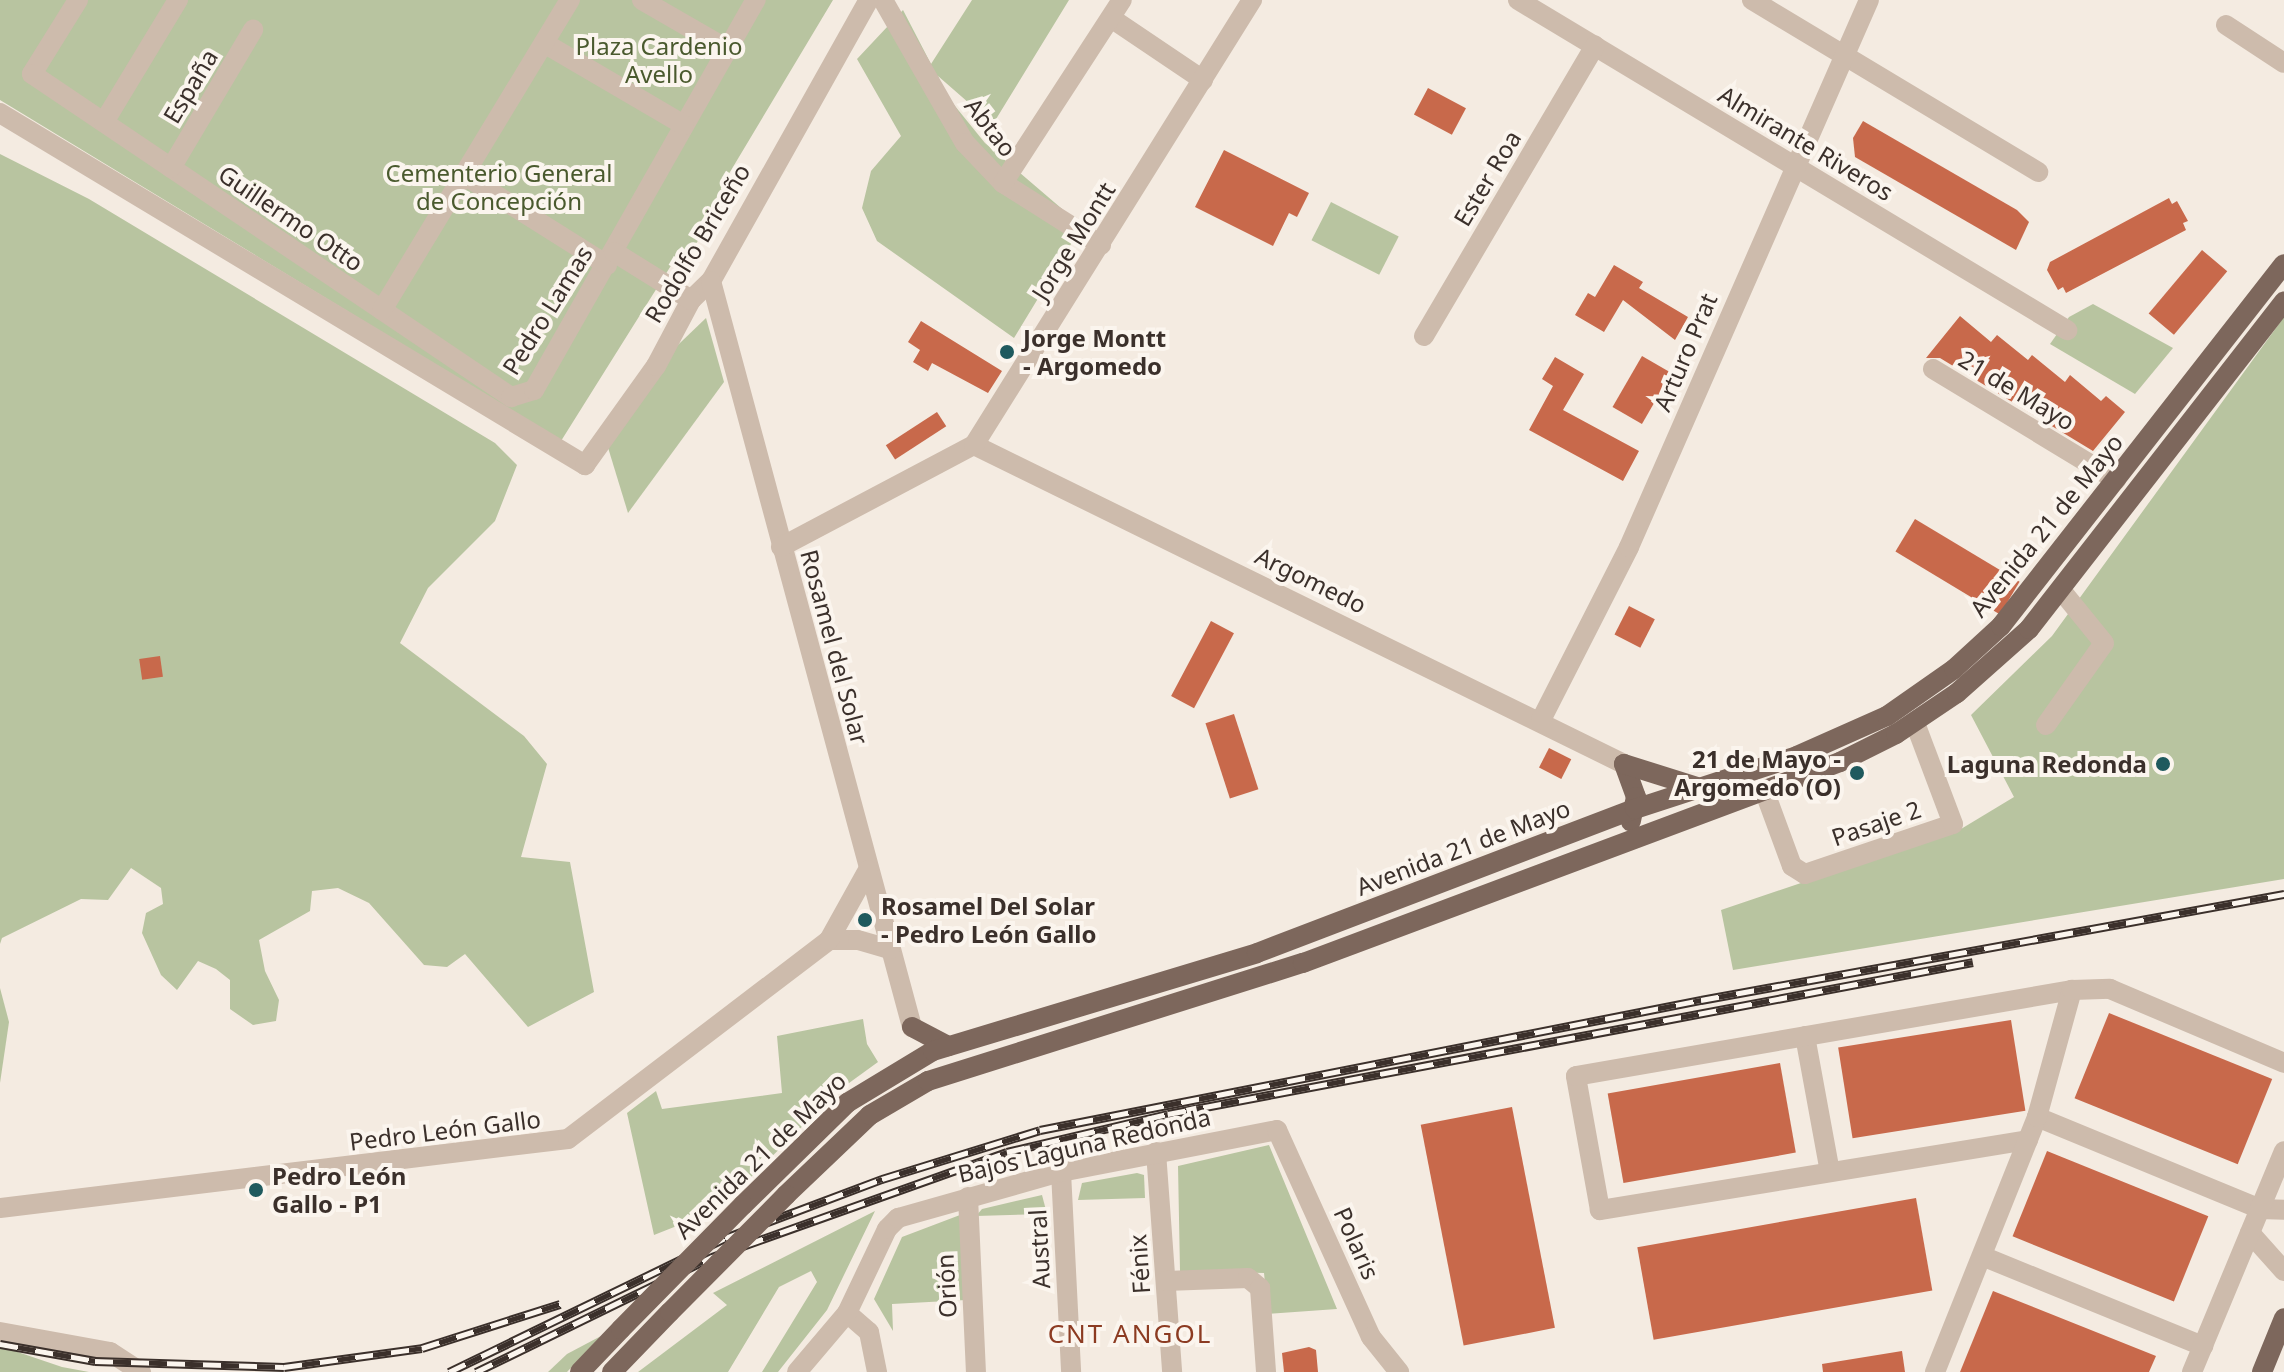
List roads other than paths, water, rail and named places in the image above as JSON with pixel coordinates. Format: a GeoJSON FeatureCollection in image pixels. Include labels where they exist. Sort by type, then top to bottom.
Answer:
{"type":"FeatureCollection","features":[{"type":"Feature","properties":{"kind":"main road","name":"Avenida 21 de Mayo"},"geometry":{"type":"LineString","coordinates":[[580,1372],[847,1103],[904,1066],[948,1046],[1244,957],[1635,809],[1857,731],[1935,684],[2001,626],[2284,264]]}},
{"type":"Feature","properties":{"kind":"main road","name":"Avenida 21 de Mayo"},"geometry":{"type":"LineString","coordinates":[[612,1372],[786,1195],[870,1115],[928,1081],[1291,967],[1840,762],[1915,723],[1997,661],[2061,590],[2284,301]]}},
{"type":"Feature","properties":{"kind":"main road"},"geometry":{"type":"LineString","coordinates":[[1624,764],[1702,788]]}},
{"type":"Feature","properties":{"kind":"main road"},"geometry":{"type":"LineString","coordinates":[[1615,844],[1635,809],[1634,788],[1624,764]]}},
{"type":"Feature","properties":{"kind":"main road"},"geometry":{"type":"LineString","coordinates":[[904,1066],[912,1027],[948,1046]]}},
{"type":"Feature","properties":{"kind":"main road"},"geometry":{"type":"LineString","coordinates":[[2262,1372],[2278,1345],[2284,1318]]}},
{"type":"Feature","properties":{"kind":"street","name":"Guillermo Otto"},"geometry":{"type":"LineString","coordinates":[[78,0],[32,74],[511,397],[524,396]]}},
{"type":"Feature","properties":{"kind":"street"},"geometry":{"type":"LineString","coordinates":[[104,122],[178,0]]}},
{"type":"Feature","properties":{"kind":"street"},"geometry":{"type":"LineString","coordinates":[[382,310],[570,0]]}},
{"type":"Feature","properties":{"kind":"street"},"geometry":{"type":"LineString","coordinates":[[642,0],[727,49]]}},
{"type":"Feature","properties":{"kind":"street","name":"Pedro Lamas"},"geometry":{"type":"LineString","coordinates":[[524,396],[534,390],[756,0]]}},
{"type":"Feature","properties":{"kind":"street","name":"Rodolfo Briceño"},"geometry":{"type":"LineString","coordinates":[[0,113],[585,465],[656,366],[691,300],[711,281],[730,241],[829,82],[869,0]]}},
{"type":"Feature","properties":{"kind":"street","name":"Abtao"},"geometry":{"type":"LineString","coordinates":[[883,0],[965,143],[1003,183],[1101,245]]}},
{"type":"Feature","properties":{"kind":"street"},"geometry":{"type":"LineString","coordinates":[[1003,183],[1122,0]]}},
{"type":"Feature","properties":{"kind":"street","name":"Jorge Montt"},"geometry":{"type":"LineString","coordinates":[[781,547],[974,445],[1252,0]]}},
{"type":"Feature","properties":{"kind":"street","name":"Almirante Riveros"},"geometry":{"type":"LineString","coordinates":[[1518,0],[2067,330]]}},
{"type":"Feature","properties":{"kind":"street"},"geometry":{"type":"LineString","coordinates":[[1752,0],[1846,51]]}},
{"type":"Feature","properties":{"kind":"street"},"geometry":{"type":"LineString","coordinates":[[1773,0],[1846,51],[2038,172]]}},
{"type":"Feature","properties":{"kind":"street","name":"Arturo Prat"},"geometry":{"type":"LineString","coordinates":[[1541,720],[1629,547],[1869,0]]}},
{"type":"Feature","properties":{"kind":"street"},"geometry":{"type":"LineString","coordinates":[[1111,18],[1203,80]]}},
{"type":"Feature","properties":{"kind":"street"},"geometry":{"type":"LineString","coordinates":[[2226,25],[2284,63]]}},
{"type":"Feature","properties":{"kind":"street","name":"España"},"geometry":{"type":"LineString","coordinates":[[171,168],[253,30]]}},
{"type":"Feature","properties":{"kind":"street"},"geometry":{"type":"LineString","coordinates":[[544,43],[684,125]]}},
{"type":"Feature","properties":{"kind":"street","name":"Ester Roa"},"geometry":{"type":"LineString","coordinates":[[1424,336],[1595,46]]}},
{"type":"Feature","properties":{"kind":"street"},"geometry":{"type":"LineString","coordinates":[[464,175],[691,300]]}},
{"type":"Feature","properties":{"kind":"street"},"geometry":{"type":"LineString","coordinates":[[730,241],[757,226]]}},
{"type":"Feature","properties":{"kind":"street","name":"Rosamel del Solar"},"geometry":{"type":"LineString","coordinates":[[711,281],[912,1027]]}},
{"type":"Feature","properties":{"kind":"street","name":"21 de Mayo"},"geometry":{"type":"LineString","coordinates":[[1933,369],[2116,480]]}},
{"type":"Feature","properties":{"kind":"street","name":"Argomedo"},"geometry":{"type":"LineString","coordinates":[[974,445],[1541,720],[1624,764]]}},
{"type":"Feature","properties":{"kind":"street"},"geometry":{"type":"LineString","coordinates":[[2046,725],[2104,643],[2061,590]]}},
{"type":"Feature","properties":{"kind":"street","name":"Pasaje 2"},"geometry":{"type":"LineString","coordinates":[[1764,790],[1792,866],[1805,874],[1953,824],[1915,723]]}},
{"type":"Feature","properties":{"kind":"street","name":"Pedro León Gallo"},"geometry":{"type":"LineString","coordinates":[[0,1208],[557,1143],[587,1128],[829,940],[868,870]]}},
{"type":"Feature","properties":{"kind":"street"},"geometry":{"type":"LineString","coordinates":[[829,940],[858,940],[890,949]]}},
{"type":"Feature","properties":{"kind":"street"},"geometry":{"type":"LineString","coordinates":[[2028,1140],[1600,1210],[1576,1076],[2072,990],[2110,989],[2284,1063]]}},
{"type":"Feature","properties":{"kind":"street"},"geometry":{"type":"LineString","coordinates":[[1935,1372],[2037,1117],[2072,990]]}},
{"type":"Feature","properties":{"kind":"street"},"geometry":{"type":"LineString","coordinates":[[1805,1036],[1830,1172]]}},
{"type":"Feature","properties":{"kind":"street"},"geometry":{"type":"LineString","coordinates":[[2037,1117],[2260,1209],[2284,1210]]}},
{"type":"Feature","properties":{"kind":"street","name":"Bajos Laguna Redonda"},"geometry":{"type":"LineString","coordinates":[[797,1372],[847,1313],[887,1229],[898,1218],[1061,1172],[1277,1130]]}},
{"type":"Feature","properties":{"kind":"street","name":"Polaris"},"geometry":{"type":"LineString","coordinates":[[1277,1130],[1371,1337],[1399,1372]]}},
{"type":"Feature","properties":{"kind":"street"},"geometry":{"type":"LineString","coordinates":[[2192,1372],[2284,1151]]}},
{"type":"Feature","properties":{"kind":"street","name":"Fénix"},"geometry":{"type":"LineString","coordinates":[[1156,1152],[1172,1372]]}},
{"type":"Feature","properties":{"kind":"street","name":"Austral"},"geometry":{"type":"LineString","coordinates":[[1061,1172],[1071,1372]]}},
{"type":"Feature","properties":{"kind":"street","name":"Orión"},"geometry":{"type":"LineString","coordinates":[[968,1197],[976,1372]]}},
{"type":"Feature","properties":{"kind":"street"},"geometry":{"type":"LineString","coordinates":[[2250,1233],[2284,1271]]}},
{"type":"Feature","properties":{"kind":"street"},"geometry":{"type":"LineString","coordinates":[[1982,1256],[2203,1346]]}},
{"type":"Feature","properties":{"kind":"street"},"geometry":{"type":"LineString","coordinates":[[1166,1281],[1248,1278],[1260,1288],[1266,1372]]}},
{"type":"Feature","properties":{"kind":"street"},"geometry":{"type":"LineString","coordinates":[[847,1313],[869,1332],[877,1372]]}},
{"type":"Feature","properties":{"kind":"street"},"geometry":{"type":"LineString","coordinates":[[0,1332],[110,1352],[141,1372]]}},
{"type":"Feature","properties":{"kind":"railway"},"geometry":{"type":"LineString","coordinates":[[449,1372],[725,1238],[882,1179],[1040,1130],[1701,1000],[2284,894]]}},
{"type":"Feature","properties":{"kind":"railway"},"geometry":{"type":"LineString","coordinates":[[476,1372],[712,1257],[1007,1152],[1168,1114],[1973,962]]}},
{"type":"Feature","properties":{"kind":"railway"},"geometry":{"type":"LineString","coordinates":[[0,1344],[95,1361],[284,1367],[422,1348],[560,1304]]}},
{"type":"Feature","properties":{"kind":"place","name":"Jorge Montt - Argomedo"},"geometry":{"type":"Point","coordinates":[1007,352]}},
{"type":"Feature","properties":{"kind":"place","name":"Laguna Redonda"},"geometry":{"type":"Point","coordinates":[2163,764]}},
{"type":"Feature","properties":{"kind":"place","name":"21 de Mayo - Argomedo (O)"},"geometry":{"type":"Point","coordinates":[1857,773]}},
{"type":"Feature","properties":{"kind":"place","name":"Rosamel Del Solar - Pedro León Gallo"},"geometry":{"type":"Point","coordinates":[865,920]}},
{"type":"Feature","properties":{"kind":"place","name":"Pedro León Gallo - P1"},"geometry":{"type":"Point","coordinates":[256,1190]}},
{"type":"Feature","properties":{"kind":"district","name":"CNT ANGOL"},"geometry":{"type":"Point","coordinates":[1130,1334]}},
{"type":"Feature","properties":{"kind":"park label","name":"Plaza Cardenio Avello"},"geometry":{"type":"Point","coordinates":[659,60]}},
{"type":"Feature","properties":{"kind":"park label","name":"Cementerio General de Concepción"},"geometry":{"type":"Point","coordinates":[499,187]}}]}
